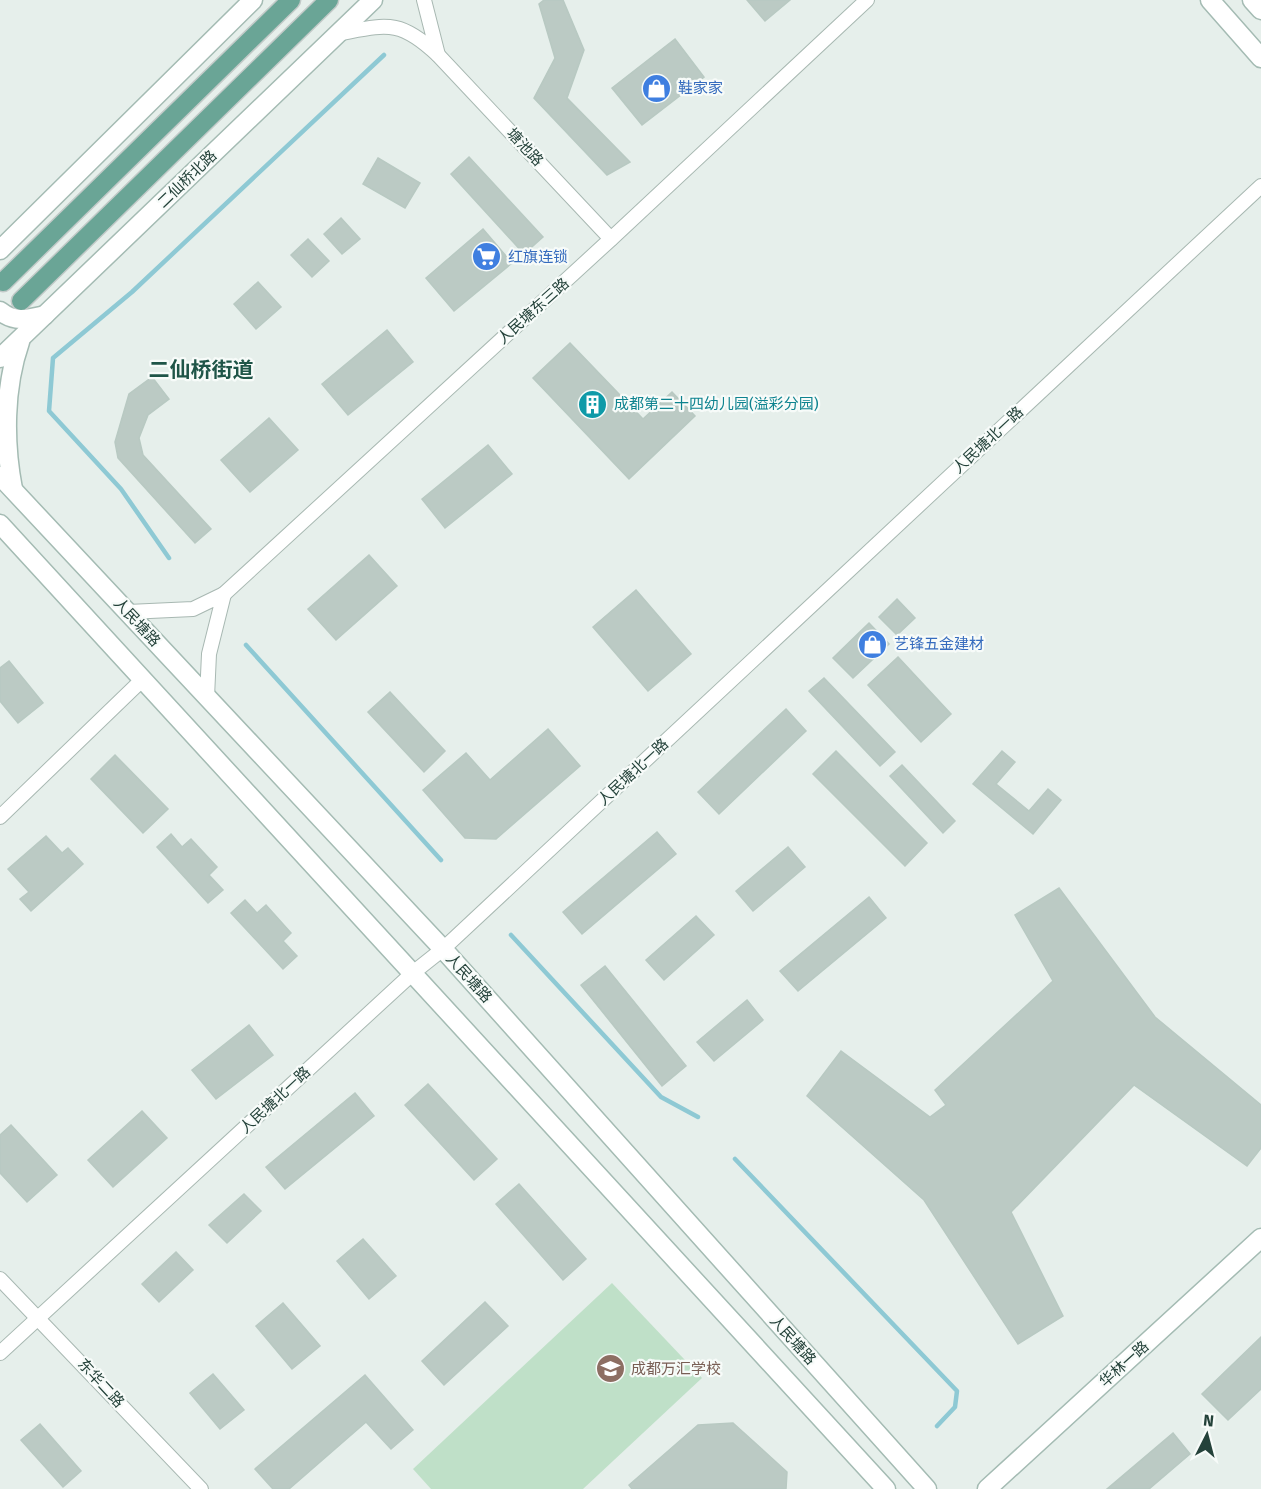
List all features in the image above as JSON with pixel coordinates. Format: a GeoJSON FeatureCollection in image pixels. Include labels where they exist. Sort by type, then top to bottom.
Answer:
{"type":"FeatureCollection","features":[{"type":"Feature","properties":{"kind":"main road"},"geometry":{"type":"LineString","coordinates":[[0,250],[253,0]]}},
{"type":"Feature","properties":{"kind":"main road"},"geometry":{"type":"LineString","coordinates":[[3,282],[291,0]]}},
{"type":"Feature","properties":{"kind":"main road"},"geometry":{"type":"LineString","coordinates":[[21,301],[329,0]]}},
{"type":"Feature","properties":{"kind":"main road","name":"二仙桥北路"},"geometry":{"type":"LineString","coordinates":[[0,358],[373,0]]}},
{"type":"Feature","properties":{"kind":"main road"},"geometry":{"type":"LineString","coordinates":[[1210,0],[1261,58]]}},
{"type":"Feature","properties":{"kind":"main road"},"geometry":{"type":"LineString","coordinates":[[1252,0],[1261,10]]}},
{"type":"Feature","properties":{"kind":"main road"},"geometry":{"type":"LineString","coordinates":[[0,312],[8,318],[22,321],[45,315]]}},
{"type":"Feature","properties":{"kind":"main road"},"geometry":{"type":"LineString","coordinates":[[14,491],[6,450],[11,366],[21,339]]}},
{"type":"Feature","properties":{"kind":"main road","name":"人民塘路"},"geometry":{"type":"LineString","coordinates":[[0,476],[443,949],[927,1489]]}},
{"type":"Feature","properties":{"kind":"main road"},"geometry":{"type":"LineString","coordinates":[[0,524],[414,972],[886,1489]]}},
{"type":"Feature","properties":{"kind":"main road","name":"华林一路"},"geometry":{"type":"LineString","coordinates":[[987,1489],[1261,1238]]}},
{"type":"Feature","properties":{"kind":"street"},"geometry":{"type":"LineString","coordinates":[[424,0],[438,55]]}},
{"type":"Feature","properties":{"kind":"street","name":"人民塘东三路"},"geometry":{"type":"LineString","coordinates":[[128,612],[193,609],[224,594],[611,239],[867,0]]}},
{"type":"Feature","properties":{"kind":"street","name":"塘池路"},"geometry":{"type":"LineString","coordinates":[[336,34],[380,26],[403,28],[421,39],[611,239]]}},
{"type":"Feature","properties":{"kind":"street","name":"人民塘北一路"},"geometry":{"type":"LineString","coordinates":[[0,1353],[414,972],[443,949],[1261,186]]}},
{"type":"Feature","properties":{"kind":"street"},"geometry":{"type":"LineString","coordinates":[[207,697],[209,654],[224,594]]}},
{"type":"Feature","properties":{"kind":"street"},"geometry":{"type":"LineString","coordinates":[[0,817],[143,679]]}},
{"type":"Feature","properties":{"kind":"street","name":"东华二路"},"geometry":{"type":"LineString","coordinates":[[0,1279],[201,1489]]}},
{"type":"Feature","properties":{"kind":"green space"},"geometry":{"type":"Polygon","coordinates":[[[612,1283],[702,1378],[583,1489],[431,1489],[413,1469],[612,1283]]]}},
{"type":"Feature","properties":{"kind":"building"},"geometry":{"type":"Polygon","coordinates":[[[544,0],[563,0],[584,50],[567,98],[630,162],[607,175],[534,98],[555,58],[539,4],[544,0]]]}},
{"type":"Feature","properties":{"kind":"building"},"geometry":{"type":"Polygon","coordinates":[[[747,0],[790,0],[765,21],[747,0]]]}},
{"type":"Feature","properties":{"kind":"building"},"geometry":{"type":"Polygon","coordinates":[[[675,39],[704,77],[642,125],[612,88],[675,39]]]}},
{"type":"Feature","properties":{"kind":"building"},"geometry":{"type":"Polygon","coordinates":[[[469,157],[543,237],[524,254],[451,174],[469,157]]]}},
{"type":"Feature","properties":{"kind":"building"},"geometry":{"type":"Polygon","coordinates":[[[378,158],[420,183],[405,208],[363,184],[378,158]]]}},
{"type":"Feature","properties":{"kind":"building"},"geometry":{"type":"Polygon","coordinates":[[[341,218],[360,239],[342,254],[324,234],[341,218]]]}},
{"type":"Feature","properties":{"kind":"building"},"geometry":{"type":"Polygon","coordinates":[[[483,229],[512,263],[454,311],[426,278],[483,229]]]}},
{"type":"Feature","properties":{"kind":"building"},"geometry":{"type":"Polygon","coordinates":[[[308,239],[329,261],[312,277],[291,255],[308,239]]]}},
{"type":"Feature","properties":{"kind":"building"},"geometry":{"type":"Polygon","coordinates":[[[258,282],[281,307],[256,329],[234,304],[258,282]]]}},
{"type":"Feature","properties":{"kind":"building"},"geometry":{"type":"Polygon","coordinates":[[[387,330],[413,362],[348,415],[322,384],[387,330]]]}},
{"type":"Feature","properties":{"kind":"building","name":"成都第二十四幼儿园(溢彩分园)"},"geometry":{"type":"Polygon","coordinates":[[[570,343],[643,419],[672,392],[695,416],[629,479],[533,378],[570,343]]]}},
{"type":"Feature","properties":{"kind":"building"},"geometry":{"type":"Polygon","coordinates":[[[152,377],[169,399],[148,415],[139,438],[143,455],[211,529],[195,543],[118,458],[115,442],[129,394],[152,377]]]}},
{"type":"Feature","properties":{"kind":"building"},"geometry":{"type":"Polygon","coordinates":[[[269,418],[298,450],[250,492],[221,460],[269,418]]]}},
{"type":"Feature","properties":{"kind":"building"},"geometry":{"type":"Polygon","coordinates":[[[488,445],[512,474],[445,528],[422,499],[488,445]]]}},
{"type":"Feature","properties":{"kind":"building"},"geometry":{"type":"Polygon","coordinates":[[[369,555],[397,586],[336,640],[308,609],[369,555]]]}},
{"type":"Feature","properties":{"kind":"building"},"geometry":{"type":"Polygon","coordinates":[[[636,590],[691,654],[648,691],[593,627],[636,590]]]}},
{"type":"Feature","properties":{"kind":"building"},"geometry":{"type":"Polygon","coordinates":[[[897,599],[915,618],[897,635],[879,617],[897,599]]]}},
{"type":"Feature","properties":{"kind":"building"},"geometry":{"type":"Polygon","coordinates":[[[869,623],[889,644],[853,678],[833,658],[869,623]]]}},
{"type":"Feature","properties":{"kind":"building"},"geometry":{"type":"Polygon","coordinates":[[[898,657],[951,714],[921,742],[868,685],[898,657]]]}},
{"type":"Feature","properties":{"kind":"building"},"geometry":{"type":"Polygon","coordinates":[[[9,661],[43,703],[18,723],[0,701],[0,668],[9,661]]]}},
{"type":"Feature","properties":{"kind":"building"},"geometry":{"type":"Polygon","coordinates":[[[824,678],[895,752],[880,766],[809,691],[824,678]]]}},
{"type":"Feature","properties":{"kind":"building"},"geometry":{"type":"Polygon","coordinates":[[[390,692],[445,751],[424,772],[368,712],[390,692]]]}},
{"type":"Feature","properties":{"kind":"building"},"geometry":{"type":"Polygon","coordinates":[[[786,709],[806,731],[719,814],[698,792],[786,709]]]}},
{"type":"Feature","properties":{"kind":"building"},"geometry":{"type":"Polygon","coordinates":[[[548,729],[580,766],[496,839],[465,838],[423,790],[466,753],[490,780],[548,729]]]}},
{"type":"Feature","properties":{"kind":"building"},"geometry":{"type":"Polygon","coordinates":[[[836,751],[927,843],[905,866],[813,774],[836,751]]]}},
{"type":"Feature","properties":{"kind":"building"},"geometry":{"type":"Polygon","coordinates":[[[1002,751],[1015,762],[996,784],[1029,811],[1048,789],[1061,800],[1033,834],[973,784],[1002,751]]]}},
{"type":"Feature","properties":{"kind":"building"},"geometry":{"type":"Polygon","coordinates":[[[115,755],[168,809],[143,833],[91,779],[115,755]]]}},
{"type":"Feature","properties":{"kind":"building"},"geometry":{"type":"Polygon","coordinates":[[[902,765],[955,821],[943,833],[890,776],[902,765]]]}},
{"type":"Feature","properties":{"kind":"building"},"geometry":{"type":"Polygon","coordinates":[[[657,832],[676,854],[582,934],[563,912],[657,832]]]}},
{"type":"Feature","properties":{"kind":"building"},"geometry":{"type":"Polygon","coordinates":[[[171,834],[182,847],[191,839],[217,867],[209,875],[223,890],[208,903],[157,847],[171,834]]]}},
{"type":"Feature","properties":{"kind":"building"},"geometry":{"type":"Polygon","coordinates":[[[46,836],[62,853],[68,848],[83,864],[31,911],[20,899],[29,892],[8,869],[46,836]]]}},
{"type":"Feature","properties":{"kind":"building"},"geometry":{"type":"Polygon","coordinates":[[[788,847],[805,867],[753,911],[736,891],[788,847]]]}},
{"type":"Feature","properties":{"kind":"building"},"geometry":{"type":"Polygon","coordinates":[[[1059,888],[1155,1017],[1261,1105],[1261,1148],[1247,1166],[1134,1085],[1011,1212],[1063,1316],[1018,1344],[924,1200],[807,1096],[841,1051],[930,1117],[946,1105],[935,1090],[1053,981],[1015,915],[1059,888]]]}},
{"type":"Feature","properties":{"kind":"building"},"geometry":{"type":"Polygon","coordinates":[[[869,897],[886,918],[798,991],[780,971],[869,897]]]}},
{"type":"Feature","properties":{"kind":"building"},"geometry":{"type":"Polygon","coordinates":[[[245,900],[257,913],[266,905],[291,933],[283,941],[297,956],[283,969],[231,913],[245,900]]]}},
{"type":"Feature","properties":{"kind":"building"},"geometry":{"type":"Polygon","coordinates":[[[696,916],[714,935],[664,980],[646,960],[696,916]]]}},
{"type":"Feature","properties":{"kind":"building"},"geometry":{"type":"Polygon","coordinates":[[[605,966],[686,1066],[662,1086],[581,985],[605,966]]]}},
{"type":"Feature","properties":{"kind":"building"},"geometry":{"type":"Polygon","coordinates":[[[747,1000],[763,1020],[714,1061],[697,1042],[747,1000]]]}},
{"type":"Feature","properties":{"kind":"building"},"geometry":{"type":"Polygon","coordinates":[[[249,1025],[273,1055],[216,1099],[192,1070],[249,1025]]]}},
{"type":"Feature","properties":{"kind":"building"},"geometry":{"type":"Polygon","coordinates":[[[428,1084],[497,1159],[474,1180],[405,1105],[428,1084]]]}},
{"type":"Feature","properties":{"kind":"building"},"geometry":{"type":"Polygon","coordinates":[[[355,1093],[374,1116],[285,1189],[266,1167],[355,1093]]]}},
{"type":"Feature","properties":{"kind":"building"},"geometry":{"type":"Polygon","coordinates":[[[142,1111],[167,1138],[113,1187],[88,1160],[142,1111]]]}},
{"type":"Feature","properties":{"kind":"building"},"geometry":{"type":"Polygon","coordinates":[[[11,1125],[57,1175],[27,1202],[0,1173],[0,1135],[11,1125]]]}},
{"type":"Feature","properties":{"kind":"building"},"geometry":{"type":"Polygon","coordinates":[[[519,1184],[586,1259],[563,1280],[496,1204],[519,1184]]]}},
{"type":"Feature","properties":{"kind":"building"},"geometry":{"type":"Polygon","coordinates":[[[244,1194],[261,1211],[227,1243],[209,1225],[244,1194]]]}},
{"type":"Feature","properties":{"kind":"building"},"geometry":{"type":"Polygon","coordinates":[[[363,1239],[396,1276],[369,1299],[337,1261],[363,1239]]]}},
{"type":"Feature","properties":{"kind":"building"},"geometry":{"type":"Polygon","coordinates":[[[176,1252],[193,1270],[159,1302],[142,1284],[176,1252]]]}},
{"type":"Feature","properties":{"kind":"building"},"geometry":{"type":"Polygon","coordinates":[[[485,1302],[508,1326],[444,1385],[422,1361],[485,1302]]]}},
{"type":"Feature","properties":{"kind":"building"},"geometry":{"type":"Polygon","coordinates":[[[283,1303],[320,1346],[292,1369],[256,1326],[283,1303]]]}},
{"type":"Feature","properties":{"kind":"building"},"geometry":{"type":"Polygon","coordinates":[[[1261,1337],[1261,1389],[1228,1420],[1202,1394],[1261,1337]]]}},
{"type":"Feature","properties":{"kind":"building"},"geometry":{"type":"Polygon","coordinates":[[[213,1374],[244,1410],[220,1429],[190,1393],[213,1374]]]}},
{"type":"Feature","properties":{"kind":"building"},"geometry":{"type":"Polygon","coordinates":[[[365,1375],[413,1430],[391,1449],[366,1422],[289,1489],[273,1489],[255,1469],[365,1375]]]}},
{"type":"Feature","properties":{"kind":"building"},"geometry":{"type":"Polygon","coordinates":[[[733,1423],[787,1472],[786,1489],[632,1489],[629,1485],[698,1425],[733,1423]]]}},
{"type":"Feature","properties":{"kind":"building"},"geometry":{"type":"Polygon","coordinates":[[[40,1424],[81,1471],[63,1487],[21,1440],[40,1424]]]}},
{"type":"Feature","properties":{"kind":"building"},"geometry":{"type":"Polygon","coordinates":[[[1173,1433],[1190,1454],[1149,1489],[1107,1489],[1173,1433]]]}},
{"type":"Feature","properties":{"kind":"waterway"},"geometry":{"type":"LineString","coordinates":[[169,558],[121,489],[49,411],[53,358],[132,292],[384,55]]}},
{"type":"Feature","properties":{"kind":"waterway"},"geometry":{"type":"LineString","coordinates":[[246,645],[441,860]]}},
{"type":"Feature","properties":{"kind":"waterway"},"geometry":{"type":"LineString","coordinates":[[511,935],[661,1097],[698,1117]]}},
{"type":"Feature","properties":{"kind":"waterway"},"geometry":{"type":"LineString","coordinates":[[735,1159],[957,1391],[955,1407],[937,1426]]}},
{"type":"Feature","properties":{"kind":"place","name":"鞋家家"},"geometry":{"type":"Point","coordinates":[657,88]}},
{"type":"Feature","properties":{"kind":"place","name":"红旗连锁"},"geometry":{"type":"Point","coordinates":[487,257]}},
{"type":"Feature","properties":{"kind":"place","name":"成都第二十四幼儿园(溢彩分园)"},"geometry":{"type":"Point","coordinates":[593,404]}},
{"type":"Feature","properties":{"kind":"place","name":"艺锋五金建材"},"geometry":{"type":"Point","coordinates":[873,644]}},
{"type":"Feature","properties":{"kind":"place","name":"成都万汇学校"},"geometry":{"type":"Point","coordinates":[610,1369]}},
{"type":"Feature","properties":{"kind":"district","name":"二仙桥街道"},"geometry":{"type":"Point","coordinates":[201,370]}}]}
